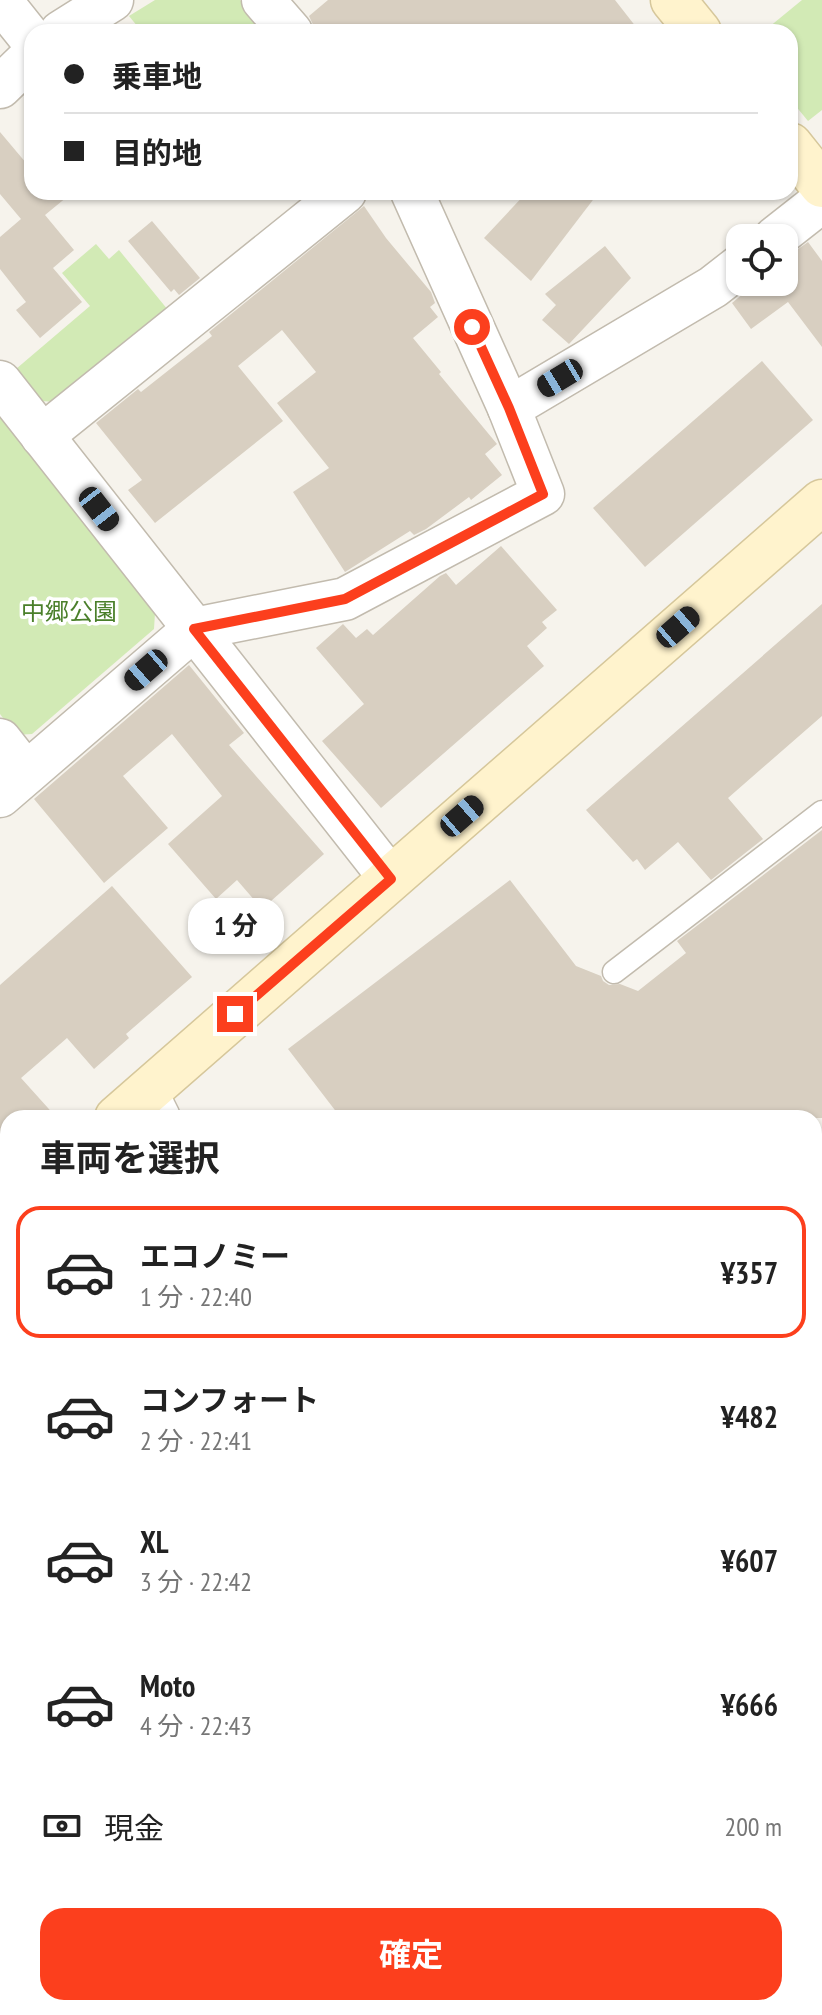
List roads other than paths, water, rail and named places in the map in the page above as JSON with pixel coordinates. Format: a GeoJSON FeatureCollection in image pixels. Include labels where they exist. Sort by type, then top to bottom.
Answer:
{"type":"FeatureCollection","features":[{"type":"Feature","properties":{"kind":"street"},"geometry":{"type":"LineString","coordinates":[[0,0],[24,30]]}},
{"type":"Feature","properties":{"kind":"street"},"geometry":{"type":"LineString","coordinates":[[74,24],[112,0]]}},
{"type":"Feature","properties":{"kind":"street"},"geometry":{"type":"LineString","coordinates":[[263,0],[284,24]]}},
{"type":"Feature","properties":{"kind":"street"},"geometry":{"type":"LineString","coordinates":[[673,0],[692,24]]}},
{"type":"Feature","properties":{"kind":"street"},"geometry":{"type":"LineString","coordinates":[[0,87],[24,64]]}},
{"type":"Feature","properties":{"kind":"street"},"geometry":{"type":"LineString","coordinates":[[798,155],[822,185]]}},
{"type":"Feature","properties":{"kind":"street"},"geometry":{"type":"LineString","coordinates":[[42,436],[335,200]]}},
{"type":"Feature","properties":{"kind":"street"},"geometry":{"type":"LineString","coordinates":[[0,740],[13,785],[194,629],[345,599],[543,494],[509,408],[416,200]]}},
{"type":"Feature","properties":{"kind":"street"},"geometry":{"type":"LineString","coordinates":[[793,224],[822,201]]}},
{"type":"Feature","properties":{"kind":"street"},"geometry":{"type":"LineString","coordinates":[[509,408],[726,277]]}},
{"type":"Feature","properties":{"kind":"street"},"geometry":{"type":"LineString","coordinates":[[0,382],[391,879]]}},
{"type":"Feature","properties":{"kind":"street"},"geometry":{"type":"LineString","coordinates":[[141,1109],[391,879],[822,502]]}},
{"type":"Feature","properties":{"kind":"lane"},"geometry":{"type":"LineString","coordinates":[[614,972],[822,812]]}},
{"type":"Feature","properties":{"kind":"park label","name":"中郷公園"},"geometry":{"type":"Point","coordinates":[69,612]}}]}
